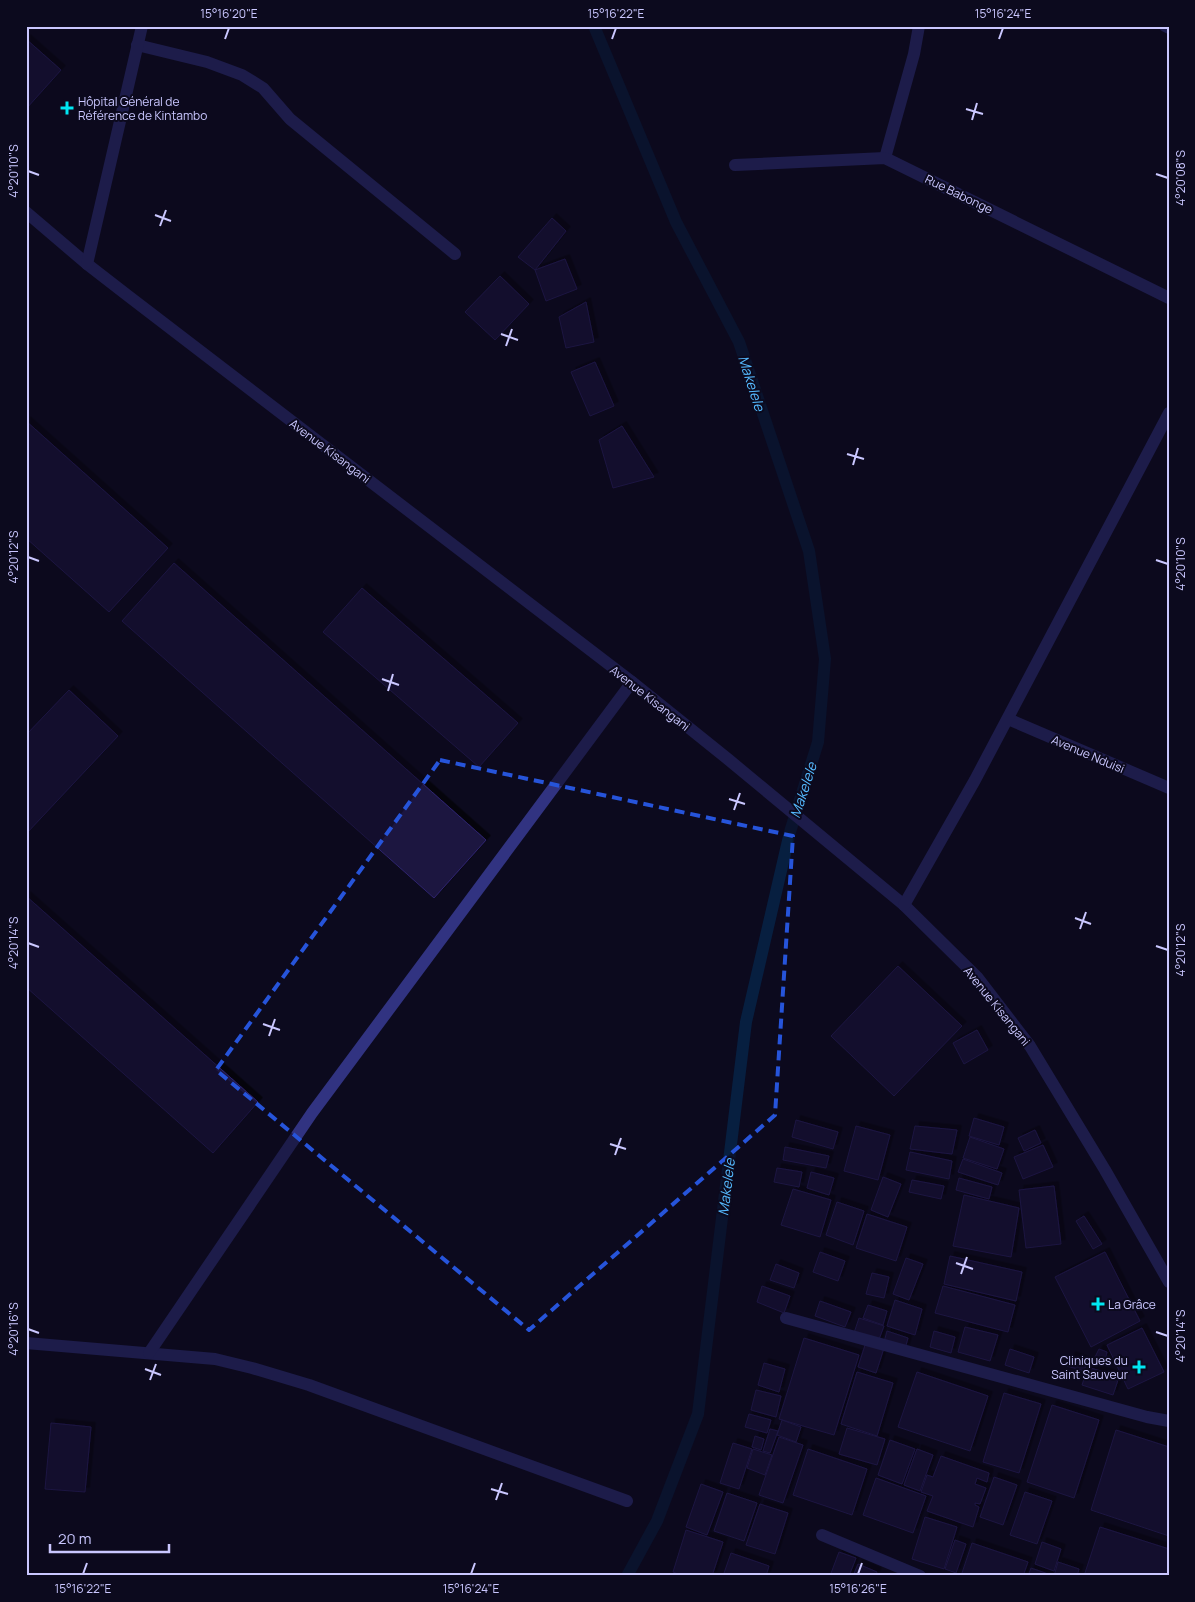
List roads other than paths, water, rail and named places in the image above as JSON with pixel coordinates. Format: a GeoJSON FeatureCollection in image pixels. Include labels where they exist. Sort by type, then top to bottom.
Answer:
{"type":"FeatureCollection","features":[{"type":"Feature","properties":{"kind":"street"},"geometry":{"type":"LineString","coordinates":[[87,264],[142,26]]}},
{"type":"Feature","properties":{"kind":"street"},"geometry":{"type":"LineString","coordinates":[[885,158],[914,54],[919,26]]}},
{"type":"Feature","properties":{"kind":"street"},"geometry":{"type":"LineString","coordinates":[[1165,26],[1169,28]]}},
{"type":"Feature","properties":{"kind":"street"},"geometry":{"type":"LineString","coordinates":[[137,45],[207,62],[242,75],[264,88],[290,119],[455,254]]}},
{"type":"Feature","properties":{"kind":"street","name":"Rue Babonge"},"geometry":{"type":"LineString","coordinates":[[735,165],[885,158],[1169,298]]}},
{"type":"Feature","properties":{"kind":"street","name":"Avenue Kisangani"},"geometry":{"type":"LineString","coordinates":[[26,212],[87,264],[632,682],[904,905],[977,977],[1030,1046],[1105,1170],[1169,1282]]}},
{"type":"Feature","properties":{"kind":"street"},"geometry":{"type":"LineString","coordinates":[[904,905],[1008,719],[1169,413]]}},
{"type":"Feature","properties":{"kind":"street"},"geometry":{"type":"LineString","coordinates":[[149,1353],[312,1113],[632,682]]}},
{"type":"Feature","properties":{"kind":"street","name":"Avenue Nduisi"},"geometry":{"type":"LineString","coordinates":[[1008,719],[1169,788]]}},
{"type":"Feature","properties":{"kind":"street"},"geometry":{"type":"LineString","coordinates":[[786,1318],[1169,1421]]}},
{"type":"Feature","properties":{"kind":"street"},"geometry":{"type":"LineString","coordinates":[[26,1343],[216,1359],[309,1385],[627,1501]]}},
{"type":"Feature","properties":{"kind":"street"},"geometry":{"type":"LineString","coordinates":[[822,1535],[920,1576]]}},
{"type":"Feature","properties":{"kind":"waterway","name":"Makelele"},"geometry":{"type":"LineString","coordinates":[[594,26],[676,222],[739,342],[809,551],[825,659],[818,742],[790,832],[746,1022],[698,1414],[657,1521],[627,1576]]}},
{"type":"Feature","properties":{"kind":"place","name":"Hôpital Général de Référence de Kintambo"},"geometry":{"type":"Point","coordinates":[67,108]}},
{"type":"Feature","properties":{"kind":"place","name":"La Grâce"},"geometry":{"type":"Point","coordinates":[1098,1304]}},
{"type":"Feature","properties":{"kind":"place","name":"Cliniques du Saint Sauveur"},"geometry":{"type":"Point","coordinates":[1139,1367]}}]}
